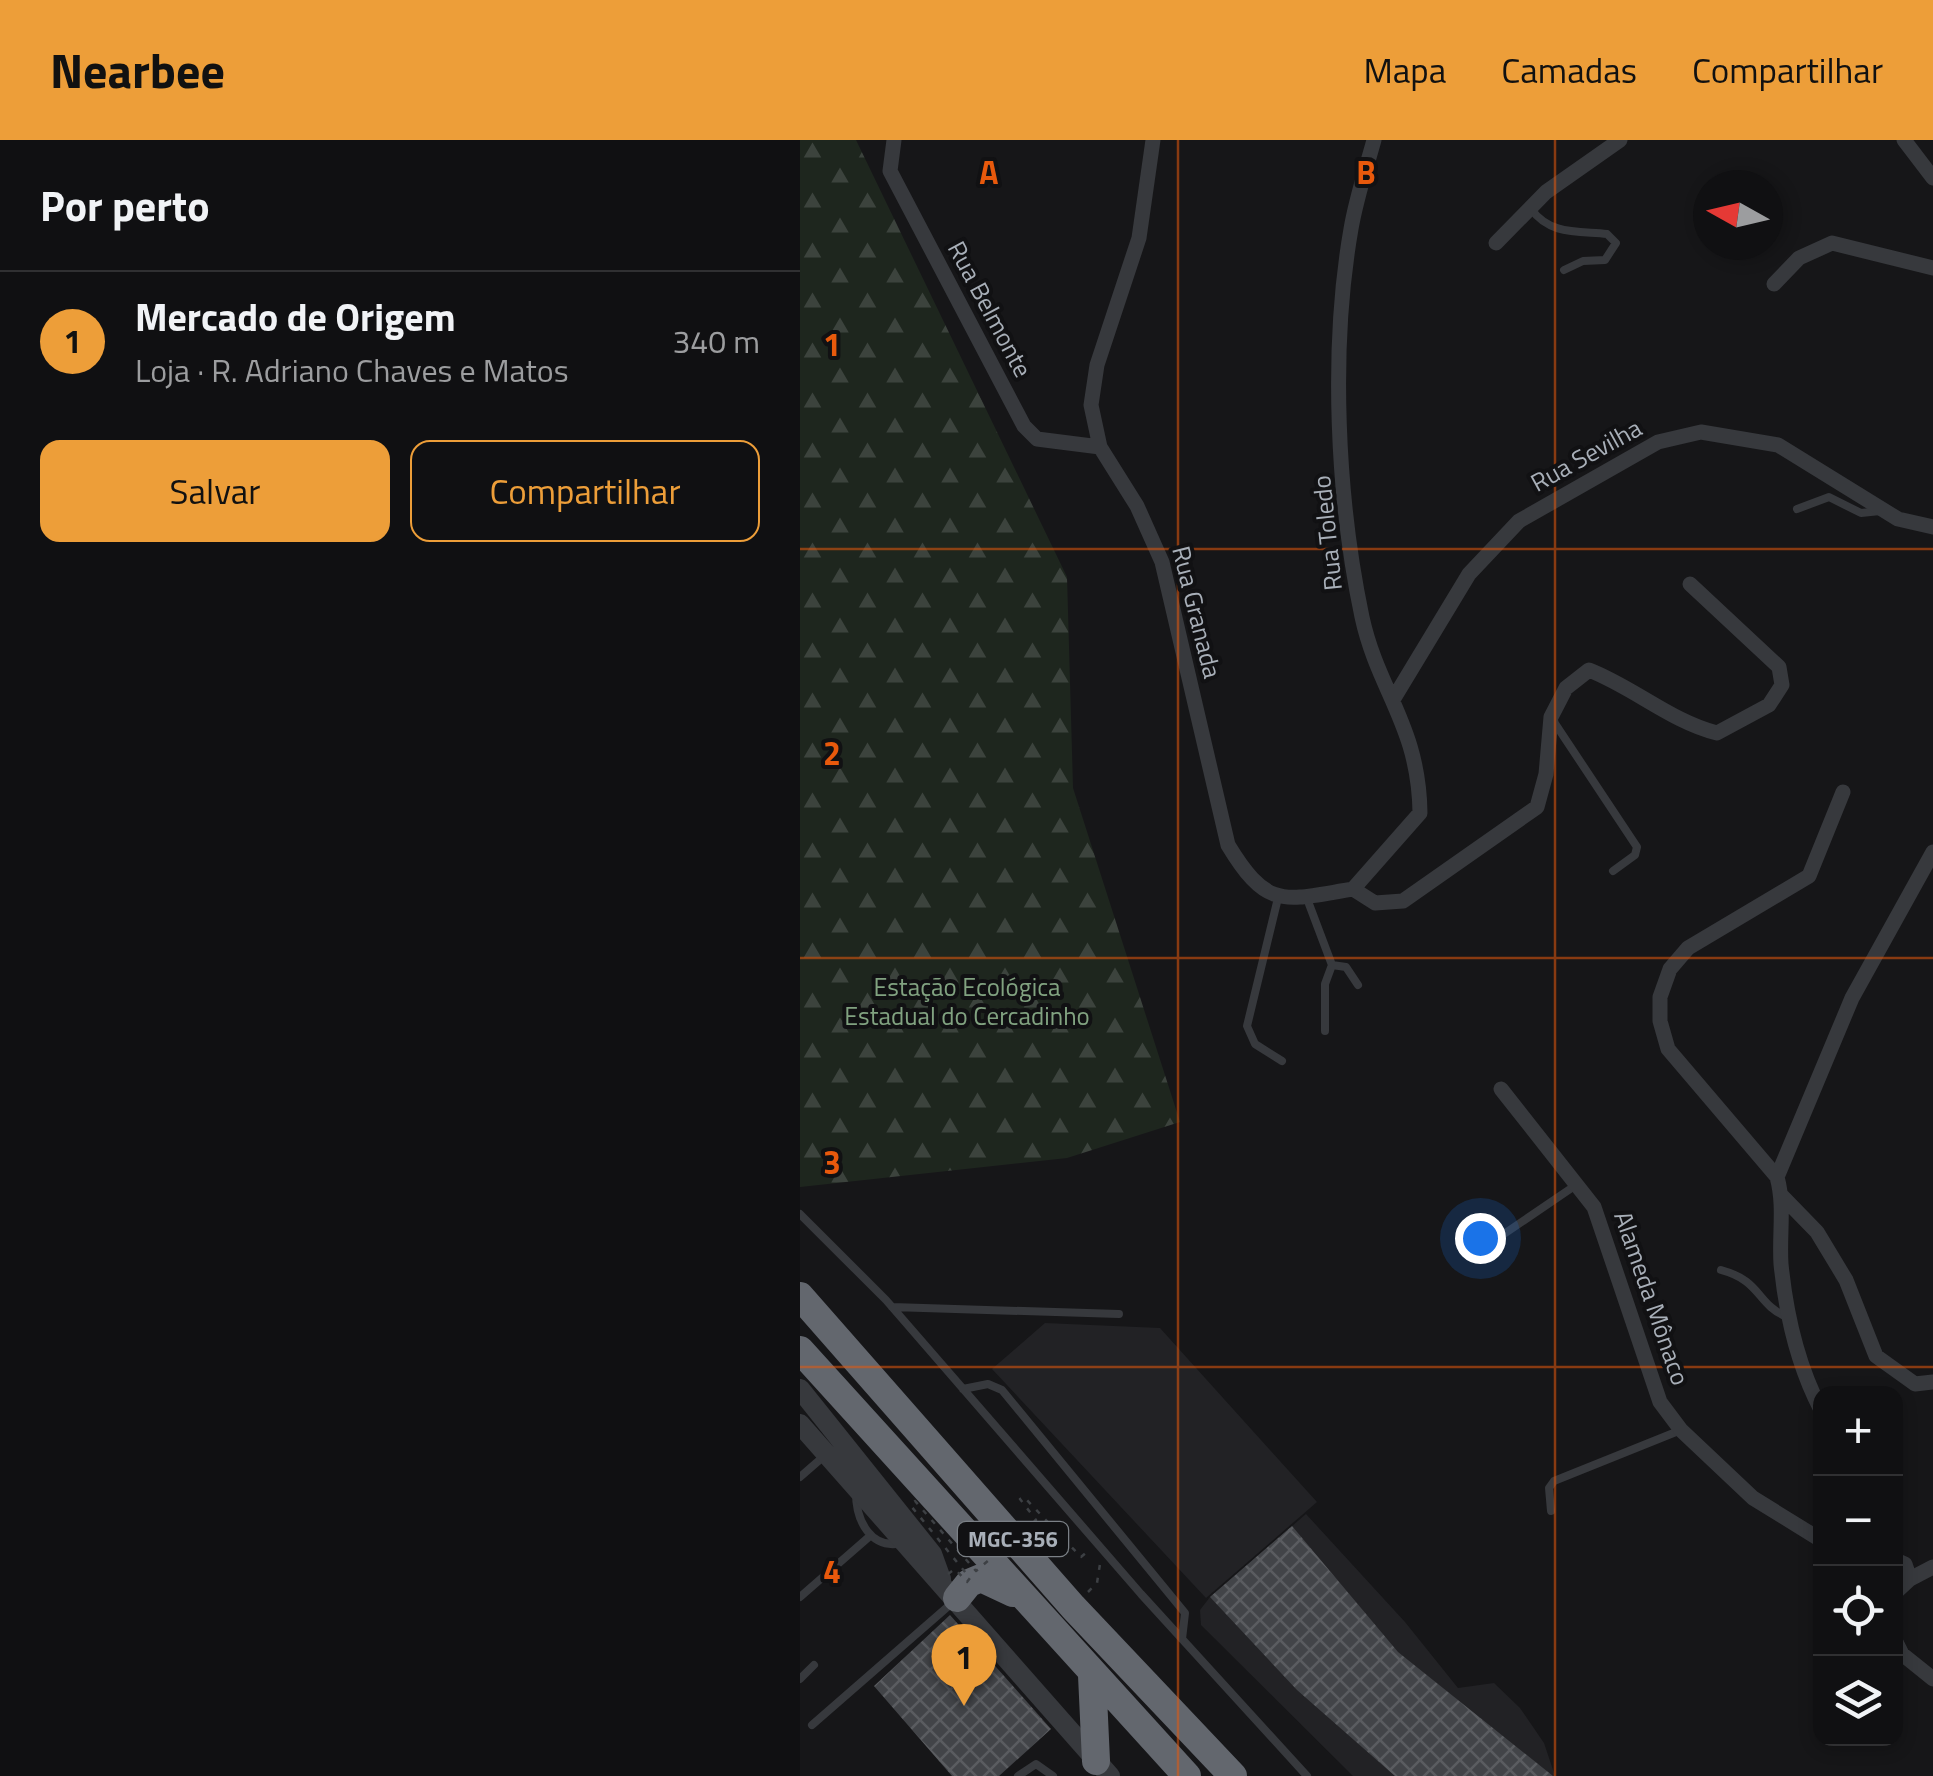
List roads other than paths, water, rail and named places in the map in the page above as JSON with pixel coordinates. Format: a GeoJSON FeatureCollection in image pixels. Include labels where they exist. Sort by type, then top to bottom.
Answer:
{"type":"FeatureCollection","features":[{"type":"Feature","properties":{"kind":"highway","name":"MGC-356"},"geometry":{"type":"LineString","coordinates":[[800,1296],[1073,1606],[1233,1776]]}},
{"type":"Feature","properties":{"kind":"highway","name":"MGC-356"},"geometry":{"type":"LineString","coordinates":[[800,1350],[1026,1604],[1188,1776]]}},
{"type":"Feature","properties":{"kind":"highway"},"geometry":{"type":"LineString","coordinates":[[948,1584],[982,1578],[1004,1586],[1026,1604]]}},
{"type":"Feature","properties":{"kind":"highway"},"geometry":{"type":"LineString","coordinates":[[1092,1675],[1103,1768]]}},
{"type":"Feature","properties":{"kind":"street","name":"Rua Belmonte"},"geometry":{"type":"LineString","coordinates":[[894,140],[890,171],[1024,426],[1038,439],[1100,446]]}},
{"type":"Feature","properties":{"kind":"street","name":"Rua Granada"},"geometry":{"type":"LineString","coordinates":[[1153,140],[1139,238],[1097,366],[1092,405],[1100,446],[1137,506],[1162,562],[1228,845],[1250,882],[1278,898]]}},
{"type":"Feature","properties":{"kind":"street","name":"Rua Toledo"},"geometry":{"type":"LineString","coordinates":[[1353,888],[1396,846],[1420,812],[1420,776],[1412,741],[1362,621],[1348,527],[1342,440],[1340,319],[1351,228],[1374,140]]}},
{"type":"Feature","properties":{"kind":"street"},"geometry":{"type":"LineString","coordinates":[[1496,243],[1546,192],[1620,140]]}},
{"type":"Feature","properties":{"kind":"street"},"geometry":{"type":"LineString","coordinates":[[1904,140],[1933,178]]}},
{"type":"Feature","properties":{"kind":"street"},"geometry":{"type":"LineString","coordinates":[[1774,284],[1799,258],[1832,243],[1933,268]]}},
{"type":"Feature","properties":{"kind":"street","name":"Rua Sevilha"},"geometry":{"type":"LineString","coordinates":[[1394,698],[1469,574],[1519,521],[1658,442],[1700,432],[1778,444],[1883,510],[1933,527]]}},
{"type":"Feature","properties":{"kind":"street"},"geometry":{"type":"LineString","coordinates":[[1278,898],[1353,888],[1375,903],[1403,901],[1537,807],[1546,774],[1551,717],[1566,688],[1589,670],[1627,685],[1697,728],[1717,733],[1769,705],[1782,685],[1779,668],[1690,584]]}},
{"type":"Feature","properties":{"kind":"street"},"geometry":{"type":"LineString","coordinates":[[1813,1396],[1803,1376],[1781,1264],[1782,1196],[1777,1177],[1668,1049],[1660,1021],[1660,997],[1670,969],[1688,948],[1809,876],[1843,792]]}},
{"type":"Feature","properties":{"kind":"street"},"geometry":{"type":"LineString","coordinates":[[1777,1177],[1852,998],[1933,852]]}},
{"type":"Feature","properties":{"kind":"street","name":"Alameda Mônaco"},"geometry":{"type":"LineString","coordinates":[[1501,1089],[1594,1207],[1660,1402],[1681,1430],[1754,1498],[1813,1536]]}},
{"type":"Feature","properties":{"kind":"street"},"geometry":{"type":"LineString","coordinates":[[1782,1196],[1817,1232],[1836,1264],[1876,1356],[1916,1384],[1933,1382]]}},
{"type":"Feature","properties":{"kind":"street"},"geometry":{"type":"LineString","coordinates":[[800,1389],[932,1554],[948,1584],[1103,1768]]}},
{"type":"Feature","properties":{"kind":"street"},"geometry":{"type":"LineString","coordinates":[[800,1424],[920,1565],[948,1584]]}},
{"type":"Feature","properties":{"kind":"street"},"geometry":{"type":"LineString","coordinates":[[1903,1568],[1933,1567]]}},
{"type":"Feature","properties":{"kind":"street"},"geometry":{"type":"LineString","coordinates":[[1903,1655],[1933,1679]]}},
{"type":"Feature","properties":{"kind":"lane"},"geometry":{"type":"LineString","coordinates":[[1530,209],[1541,223],[1554,229],[1608,234],[1616,243],[1605,260],[1583,261],[1564,270]]}},
{"type":"Feature","properties":{"kind":"lane"},"geometry":{"type":"LineString","coordinates":[[1797,509],[1824,497],[1866,514],[1883,510]]}},
{"type":"Feature","properties":{"kind":"lane"},"geometry":{"type":"LineString","coordinates":[[1551,717],[1636,847],[1636,855],[1613,871]]}},
{"type":"Feature","properties":{"kind":"lane"},"geometry":{"type":"LineString","coordinates":[[1306,896],[1332,965],[1325,984],[1325,1032]]}},
{"type":"Feature","properties":{"kind":"lane"},"geometry":{"type":"LineString","coordinates":[[1278,898],[1247,1026],[1255,1044],[1282,1061]]}},
{"type":"Feature","properties":{"kind":"lane"},"geometry":{"type":"LineString","coordinates":[[1332,965],[1346,967],[1358,986]]}},
{"type":"Feature","properties":{"kind":"lane"},"geometry":{"type":"LineString","coordinates":[[1498,1238],[1576,1185]]}},
{"type":"Feature","properties":{"kind":"lane"},"geometry":{"type":"LineString","coordinates":[[800,1214],[892,1307],[1307,1776]]}},
{"type":"Feature","properties":{"kind":"lane"},"geometry":{"type":"LineString","coordinates":[[1721,1270],[1748,1280],[1775,1312],[1791,1319]]}},
{"type":"Feature","properties":{"kind":"lane"},"geometry":{"type":"LineString","coordinates":[[892,1307],[1119,1314]]}},
{"type":"Feature","properties":{"kind":"lane"},"geometry":{"type":"LineString","coordinates":[[963,1389],[988,1384],[1002,1390],[1186,1613],[1182,1639]]}},
{"type":"Feature","properties":{"kind":"lane"},"geometry":{"type":"LineString","coordinates":[[1550,1511],[1549,1488],[1554,1480],[1681,1430]]}},
{"type":"Feature","properties":{"kind":"lane"},"geometry":{"type":"LineString","coordinates":[[800,1477],[826,1455]]}},
{"type":"Feature","properties":{"kind":"lane"},"geometry":{"type":"LineString","coordinates":[[856,1493],[870,1536],[883,1544],[902,1544]]}},
{"type":"Feature","properties":{"kind":"lane"},"geometry":{"type":"LineString","coordinates":[[800,1597],[870,1536]]}},
{"type":"Feature","properties":{"kind":"lane"},"geometry":{"type":"LineString","coordinates":[[812,1725],[948,1584]]}},
{"type":"Feature","properties":{"kind":"lane"},"geometry":{"type":"LineString","coordinates":[[800,1679],[814,1665]]}},
{"type":"Feature","properties":{"kind":"lane"},"geometry":{"type":"LineString","coordinates":[[1018,1776],[1036,1764],[1053,1776]]}},
{"type":"Feature","properties":{"kind":"place","name":"Mercado de Origem"},"geometry":{"type":"Point","coordinates":[964,1706]}},
{"type":"Feature","properties":{"kind":"park label","name":"Estação Ecológica Estadual do Cercadinho"},"geometry":{"type":"Point","coordinates":[967,1002]}}]}
